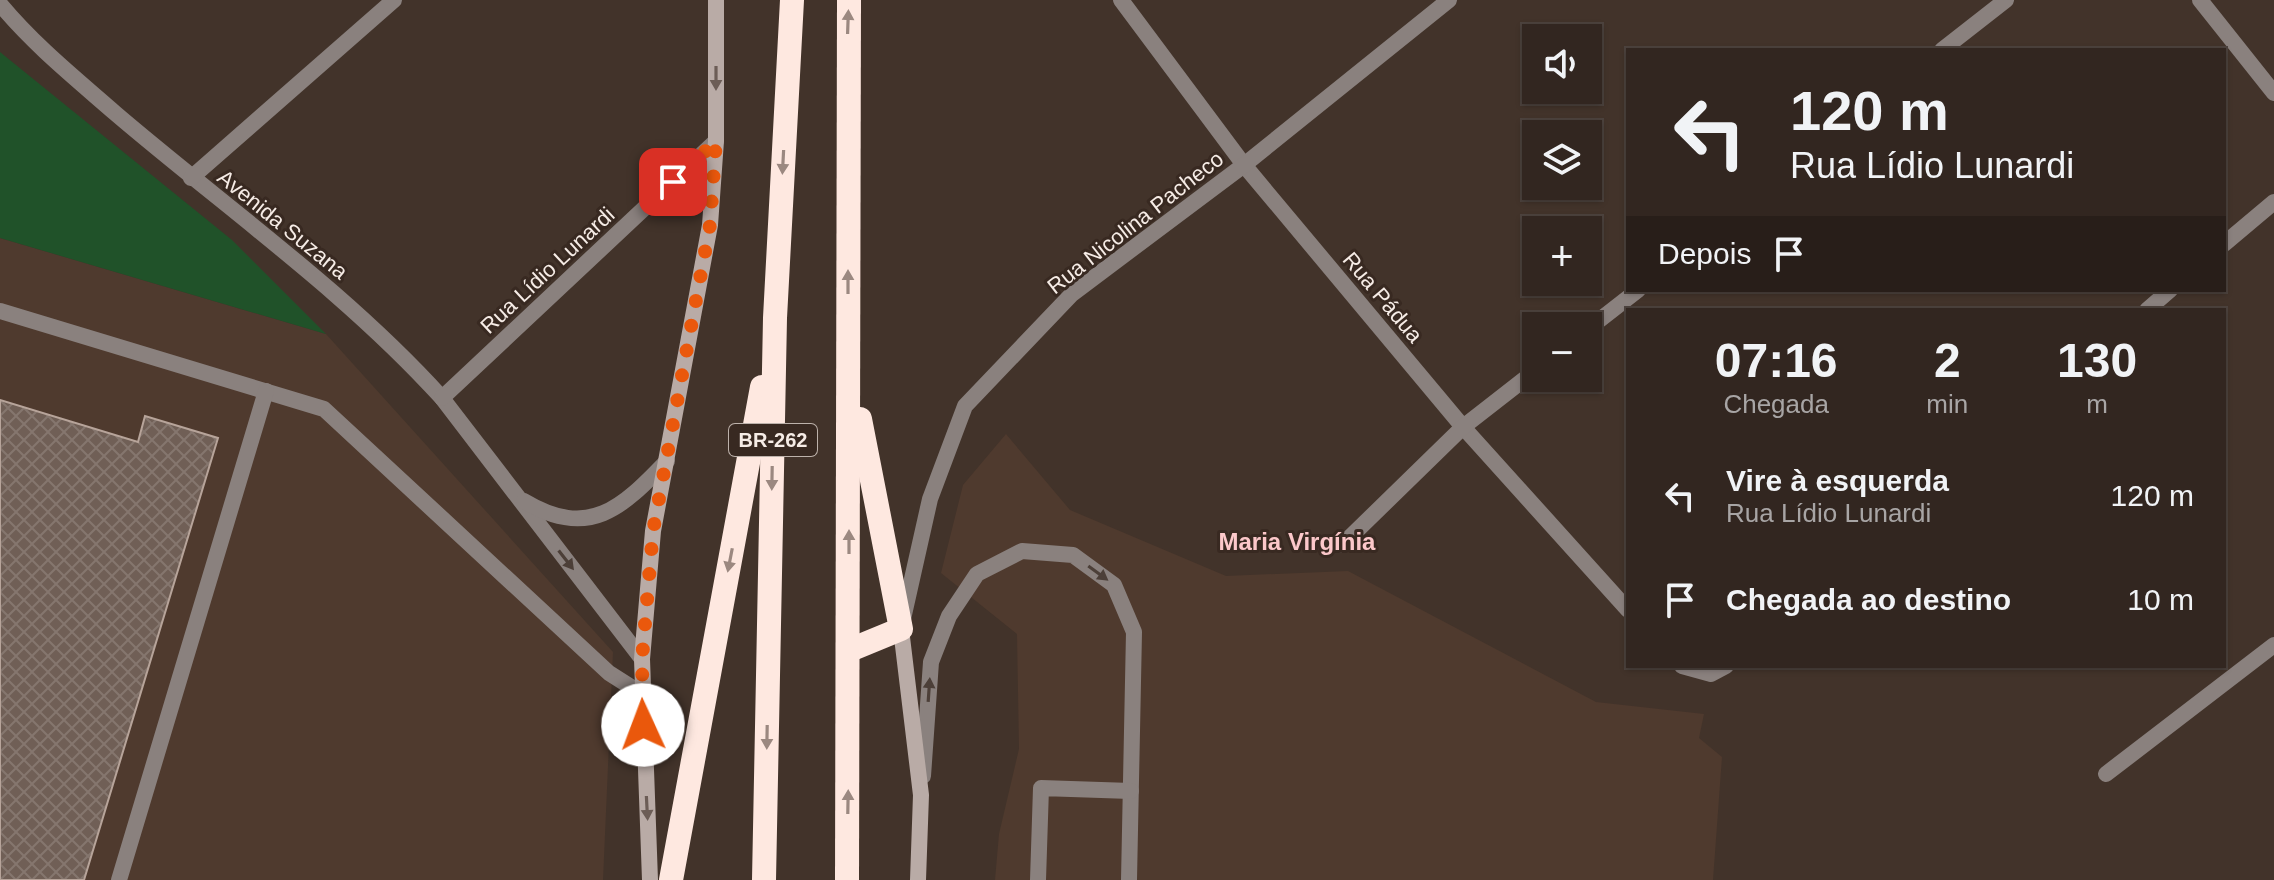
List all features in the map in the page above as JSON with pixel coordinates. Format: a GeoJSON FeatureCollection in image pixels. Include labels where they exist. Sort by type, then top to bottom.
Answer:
{"type":"FeatureCollection","features":[{"type":"Feature","properties":{"kind":"highway","name":"BR-262"},"geometry":{"type":"LineString","coordinates":[[764,880],[775,318],[792,0]]}},
{"type":"Feature","properties":{"kind":"highway","name":"BR-262"},"geometry":{"type":"LineString","coordinates":[[847,880],[850,650],[849,0]]}},
{"type":"Feature","properties":{"kind":"highway"},"geometry":{"type":"LineString","coordinates":[[671,880],[775,318]]}},
{"type":"Feature","properties":{"kind":"highway"},"geometry":{"type":"LineString","coordinates":[[849,353],[901,629],[850,650]]}},
{"type":"Feature","properties":{"kind":"main road"},"geometry":{"type":"LineString","coordinates":[[650,880],[642,659],[653,531],[710,225],[716,141],[716,0]]}},
{"type":"Feature","properties":{"kind":"main road"},"geometry":{"type":"LineString","coordinates":[[901,629],[921,795],[918,880]]}},
{"type":"Feature","properties":{"kind":"street"},"geometry":{"type":"LineString","coordinates":[[191,178],[394,0]]}},
{"type":"Feature","properties":{"kind":"street","name":"Rua Pádua"},"geometry":{"type":"LineString","coordinates":[[1121,0],[1244,165],[1463,427],[1626,608]]}},
{"type":"Feature","properties":{"kind":"street","name":"Rua Nicolina Pacheco"},"geometry":{"type":"LineString","coordinates":[[901,629],[930,499],[965,406],[1072,294],[1244,165],[1449,0]]}},
{"type":"Feature","properties":{"kind":"street"},"geometry":{"type":"LineString","coordinates":[[1945,48],[2006,0]]}},
{"type":"Feature","properties":{"kind":"street"},"geometry":{"type":"LineString","coordinates":[[2200,0],[2274,93]]}},
{"type":"Feature","properties":{"kind":"street","name":"Avenida Suzana"},"geometry":{"type":"LineString","coordinates":[[0,4],[25,35],[191,178],[363,316],[442,398],[642,659]]}},
{"type":"Feature","properties":{"kind":"street","name":"Rua Lídio Lunardi"},"geometry":{"type":"LineString","coordinates":[[442,398],[716,141]]}},
{"type":"Feature","properties":{"kind":"street"},"geometry":{"type":"LineString","coordinates":[[2226,242],[2274,202]]}},
{"type":"Feature","properties":{"kind":"street"},"geometry":{"type":"LineString","coordinates":[[1602,318],[1635,292]]}},
{"type":"Feature","properties":{"kind":"street"},"geometry":{"type":"LineString","coordinates":[[2149,308],[2168,292]]}},
{"type":"Feature","properties":{"kind":"street"},"geometry":{"type":"LineString","coordinates":[[0,311],[324,409],[609,673],[642,694]]}},
{"type":"Feature","properties":{"kind":"street"},"geometry":{"type":"LineString","coordinates":[[1342,545],[1463,427],[1522,381]]}},
{"type":"Feature","properties":{"kind":"street"},"geometry":{"type":"LineString","coordinates":[[119,880],[266,391]]}},
{"type":"Feature","properties":{"kind":"street","name":"Avenida Suzana"},"geometry":{"type":"LineString","coordinates":[[519,499],[556,517],[577,520],[596,517],[625,502],[667,461]]}},
{"type":"Feature","properties":{"kind":"street"},"geometry":{"type":"LineString","coordinates":[[921,795],[931,662],[949,616],[977,574],[1022,551],[1073,555],[1114,585],[1134,632],[1129,880]]}},
{"type":"Feature","properties":{"kind":"street"},"geometry":{"type":"LineString","coordinates":[[2106,774],[2274,645]]}},
{"type":"Feature","properties":{"kind":"street"},"geometry":{"type":"LineString","coordinates":[[1038,880],[1041,788],[1131,791]]}},
{"type":"Feature","properties":{"kind":"shaded area"},"geometry":{"type":"Polygon","coordinates":[[[0,238],[326,334],[613,652],[603,880],[0,880],[0,238]]]}},
{"type":"Feature","properties":{"kind":"shaded area"},"geometry":{"type":"Polygon","coordinates":[[[1006,434],[1070,510],[1226,576],[1348,571],[1596,702],[1704,714],[1699,738],[1722,757],[1713,880],[995,880],[999,834],[1019,749],[1017,634],[941,573],[963,485],[1006,434]]]}},
{"type":"Feature","properties":{"kind":"green space"},"geometry":{"type":"Polygon","coordinates":[[[0,52],[232,240],[326,334],[0,238],[0,52]]]}},
{"type":"Feature","properties":{"kind":"building"},"geometry":{"type":"Polygon","coordinates":[[[0,400],[138,442],[145,416],[218,438],[84,880],[0,880],[0,400]]]}},
{"type":"Feature","properties":{"kind":"district","name":"Maria Virgínia"},"geometry":{"type":"Point","coordinates":[1297,542]}},
{"type":"Feature","properties":{"kind":"route"},"geometry":{"type":"LineString","coordinates":[[643,725],[642,659],[653,531],[710,225],[716,141],[673,182]]}}]}
